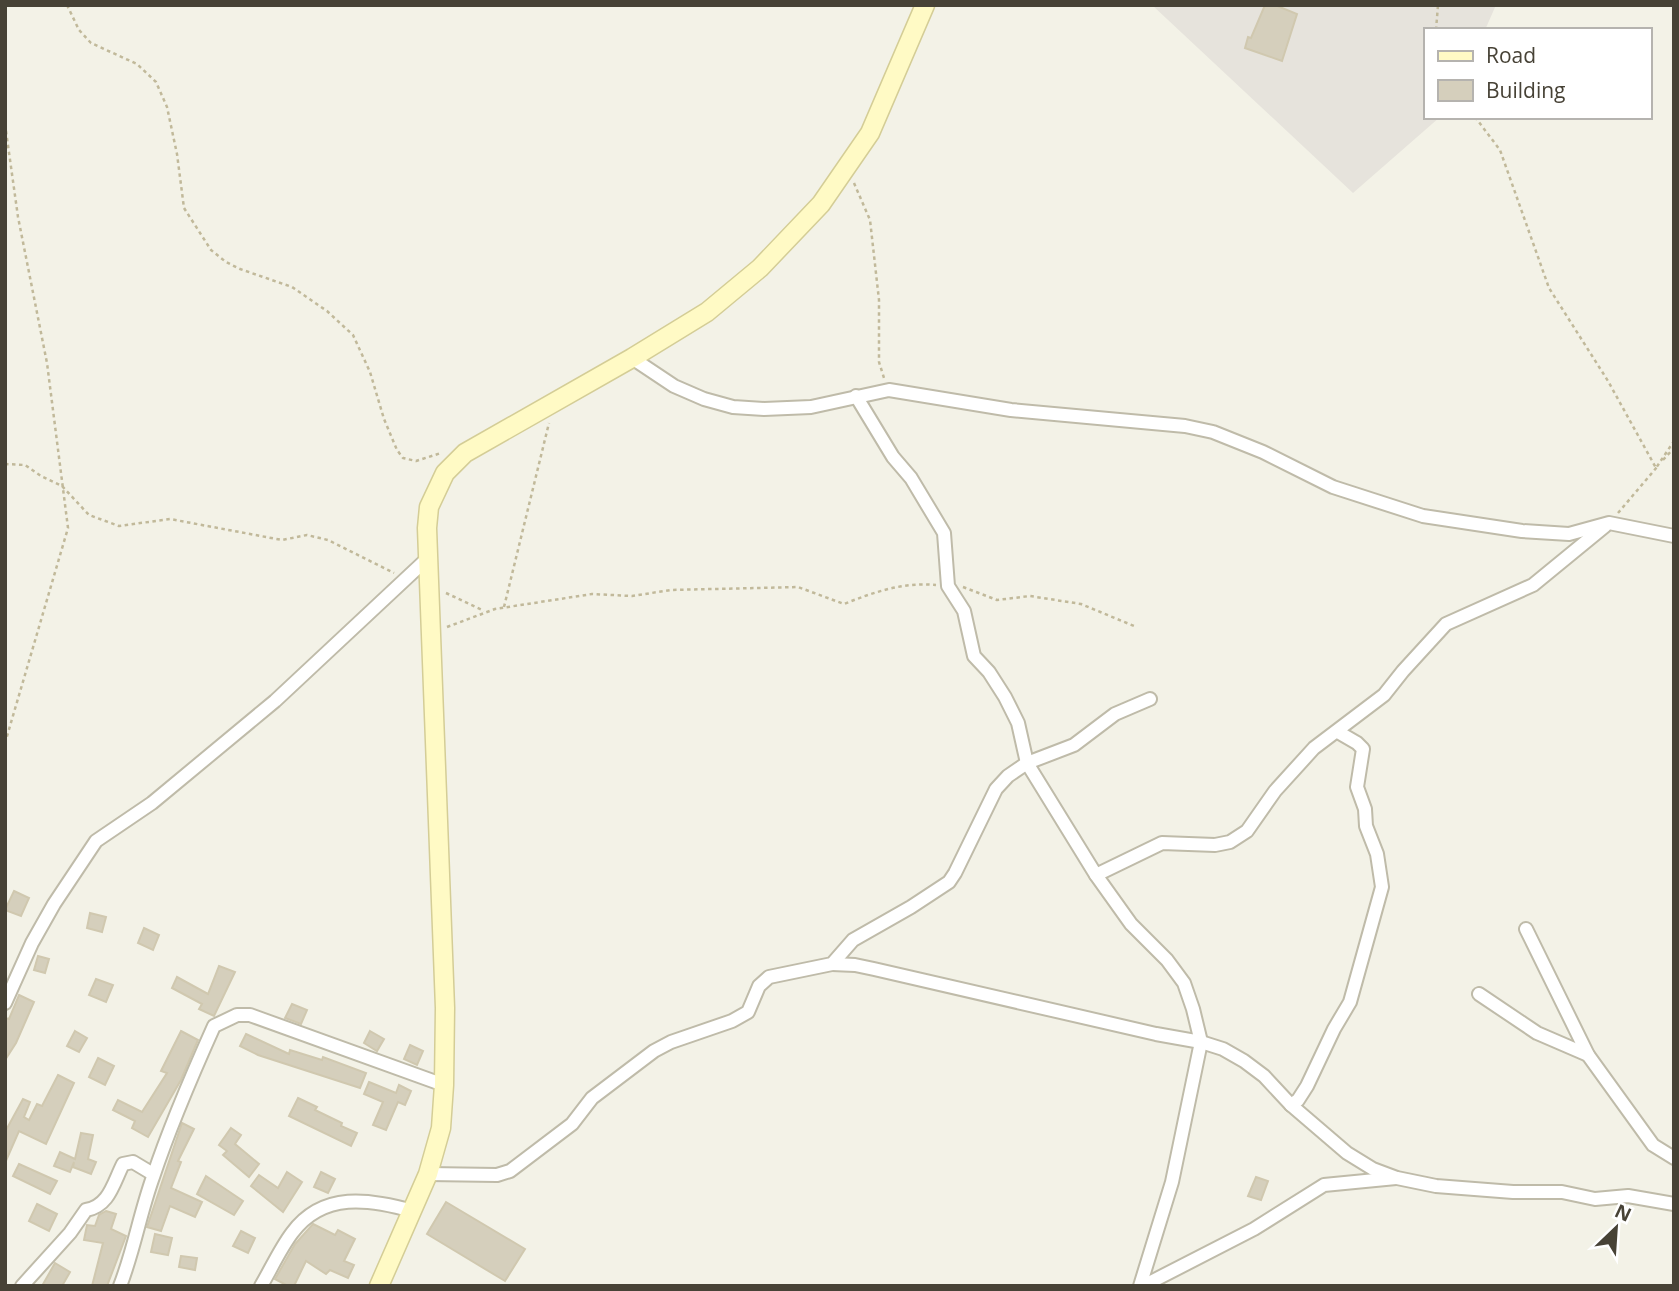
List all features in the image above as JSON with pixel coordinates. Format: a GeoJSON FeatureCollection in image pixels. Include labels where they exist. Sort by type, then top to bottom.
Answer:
{"type":"FeatureCollection","features":[{"type":"Feature","properties":{"kind":"main road"},"geometry":{"type":"LineString","coordinates":[[379,1286],[428,1174],[441,1128],[444,1085],[444,1008],[428,584],[429,507],[445,473],[465,453],[707,312],[760,268],[821,204],[870,133],[925,5]]}},
{"type":"Feature","properties":{"kind":"street"},"geometry":{"type":"LineString","coordinates":[[632,358],[674,386],[704,399],[733,407],[764,410],[811,407],[889,390],[1011,410],[1147,421],[1213,432],[1333,487],[1423,516],[1522,531],[1569,534],[1609,523],[1674,536]]}},
{"type":"Feature","properties":{"kind":"street"},"geometry":{"type":"LineString","coordinates":[[856,396],[944,533],[948,586],[964,611],[974,656],[1005,696],[1018,723],[1027,763],[1096,875],[1131,924],[1167,960],[1184,983],[1201,1042],[1172,1182],[1142,1286]]}},
{"type":"Feature","properties":{"kind":"street"},"geometry":{"type":"LineString","coordinates":[[1096,875],[1162,844],[1215,845],[1230,842],[1247,831],[1275,791],[1314,748],[1384,695],[1402,671],[1446,624],[1533,585],[1609,523]]}},
{"type":"Feature","properties":{"kind":"street"},"geometry":{"type":"LineString","coordinates":[[5,1003],[32,943],[96,841],[152,803],[275,701],[428,558]]}},
{"type":"Feature","properties":{"kind":"street"},"geometry":{"type":"LineString","coordinates":[[832,964],[853,940],[949,882],[996,789],[1008,776],[1027,763],[1074,744],[1115,714],[1150,699]]}},
{"type":"Feature","properties":{"kind":"street"},"geometry":{"type":"LineString","coordinates":[[1290,1105],[1307,1086],[1350,1002],[1382,887],[1377,855],[1366,826],[1365,809],[1357,787],[1363,749],[1338,732]]}},
{"type":"Feature","properties":{"kind":"street"},"geometry":{"type":"LineString","coordinates":[[1526,929],[1588,1055],[1653,1145],[1674,1158]]}},
{"type":"Feature","properties":{"kind":"street"},"geometry":{"type":"LineString","coordinates":[[428,1174],[497,1175],[510,1171],[572,1124],[592,1098],[654,1051],[683,1037],[732,1021],[748,1012],[759,986],[769,977],[832,964],[855,965],[1223,1049],[1258,1070],[1290,1105],[1359,1162],[1397,1178],[1436,1186],[1513,1192],[1562,1192],[1595,1199],[1628,1196],[1674,1204]]}},
{"type":"Feature","properties":{"kind":"street"},"geometry":{"type":"LineString","coordinates":[[1479,994],[1537,1033],[1588,1055]]}},
{"type":"Feature","properties":{"kind":"street"},"geometry":{"type":"LineString","coordinates":[[120,1286],[133,1252],[141,1212],[153,1174],[214,1026],[237,1015],[250,1016],[444,1085]]}},
{"type":"Feature","properties":{"kind":"street"},"geometry":{"type":"LineString","coordinates":[[22,1286],[70,1233],[86,1210],[99,1207],[106,1199],[123,1164],[133,1162],[153,1174]]}},
{"type":"Feature","properties":{"kind":"street"},"geometry":{"type":"LineString","coordinates":[[1142,1286],[1254,1229],[1324,1185],[1397,1178]]}},
{"type":"Feature","properties":{"kind":"street"},"geometry":{"type":"LineString","coordinates":[[261,1286],[293,1232],[313,1213],[336,1204],[357,1200],[378,1201],[413,1211]]}},
{"type":"Feature","properties":{"kind":"path"},"geometry":{"type":"LineString","coordinates":[[67,5],[79,30],[91,43],[137,64],[156,82],[167,107],[184,208],[211,250],[240,269],[292,287],[327,311],[353,335],[370,372],[384,419],[403,458],[416,461],[445,452],[465,453]]}},
{"type":"Feature","properties":{"kind":"path"},"geometry":{"type":"LineString","coordinates":[[1436,28],[1438,5]]}},
{"type":"Feature","properties":{"kind":"path"},"geometry":{"type":"LineString","coordinates":[[1477,119],[1500,150],[1549,288],[1608,381],[1656,468]]}},
{"type":"Feature","properties":{"kind":"path"},"geometry":{"type":"LineString","coordinates":[[5,124],[18,217],[47,363],[68,528],[5,743]]}},
{"type":"Feature","properties":{"kind":"path"},"geometry":{"type":"LineString","coordinates":[[846,167],[870,220],[879,300],[879,362],[889,390]]}},
{"type":"Feature","properties":{"kind":"path"},"geometry":{"type":"LineString","coordinates":[[504,607],[553,403]]}},
{"type":"Feature","properties":{"kind":"path"},"geometry":{"type":"LineString","coordinates":[[1656,468],[1674,441]]}},
{"type":"Feature","properties":{"kind":"path"},"geometry":{"type":"LineString","coordinates":[[1609,523],[1674,448]]}},
{"type":"Feature","properties":{"kind":"path"},"geometry":{"type":"LineString","coordinates":[[5,464],[25,466],[62,486],[89,514],[118,526],[170,519],[282,540],[307,536],[328,540],[406,579]]}},
{"type":"Feature","properties":{"kind":"path"},"geometry":{"type":"LineString","coordinates":[[430,634],[504,607],[592,594],[632,596],[671,590],[798,587],[844,604],[877,591],[917,583],[969,588],[997,600],[1030,596],[1081,604],[1134,626]]}},
{"type":"Feature","properties":{"kind":"path"},"geometry":{"type":"LineString","coordinates":[[428,584],[486,612]]}},
{"type":"Feature","properties":{"kind":"shaded area"},"geometry":{"type":"Polygon","coordinates":[[[1152,5],[1496,5],[1486,28],[1424,28],[1424,119],[1438,119],[1353,193],[1152,5]]]}},
{"type":"Feature","properties":{"kind":"building"},"geometry":{"type":"Polygon","coordinates":[[[1265,5],[1275,5],[1297,14],[1282,61],[1245,48],[1265,5]]]}},
{"type":"Feature","properties":{"kind":"building"},"geometry":{"type":"Polygon","coordinates":[[[14,891],[29,898],[21,916],[5,910],[14,891]]]}},
{"type":"Feature","properties":{"kind":"building"},"geometry":{"type":"Polygon","coordinates":[[[90,913],[106,917],[102,932],[87,928],[90,913]]]}},
{"type":"Feature","properties":{"kind":"building"},"geometry":{"type":"Polygon","coordinates":[[[144,928],[159,935],[153,950],[138,943],[144,928]]]}},
{"type":"Feature","properties":{"kind":"building"},"geometry":{"type":"Polygon","coordinates":[[[38,956],[49,959],[45,973],[34,970],[38,956]]]}},
{"type":"Feature","properties":{"kind":"building"},"geometry":{"type":"Polygon","coordinates":[[[219,966],[235,972],[214,1016],[199,1009],[202,1004],[172,988],[177,977],[208,994],[219,966]]]}},
{"type":"Feature","properties":{"kind":"building"},"geometry":{"type":"Polygon","coordinates":[[[96,979],[113,985],[106,1002],[89,995],[96,979]]]}},
{"type":"Feature","properties":{"kind":"building"},"geometry":{"type":"Polygon","coordinates":[[[19,995],[34,1002],[16,1043],[5,1060],[5,1018],[9,1019],[19,995]]]}},
{"type":"Feature","properties":{"kind":"building"},"geometry":{"type":"Polygon","coordinates":[[[292,1004],[307,1010],[301,1024],[285,1018],[292,1004]]]}},
{"type":"Feature","properties":{"kind":"building"},"geometry":{"type":"Polygon","coordinates":[[[75,1031],[87,1038],[79,1052],[67,1046],[75,1031]]]}},
{"type":"Feature","properties":{"kind":"building"},"geometry":{"type":"Polygon","coordinates":[[[181,1031],[198,1040],[181,1080],[148,1137],[132,1128],[135,1121],[113,1110],[118,1100],[142,1112],[167,1073],[161,1071],[181,1031]]]}},
{"type":"Feature","properties":{"kind":"building"},"geometry":{"type":"Polygon","coordinates":[[[370,1031],[384,1039],[377,1051],[364,1043],[370,1031]]]}},
{"type":"Feature","properties":{"kind":"building"},"geometry":{"type":"Polygon","coordinates":[[[246,1034],[289,1054],[290,1050],[322,1060],[323,1057],[366,1073],[360,1088],[258,1055],[240,1046],[246,1034]]]}},
{"type":"Feature","properties":{"kind":"building"},"geometry":{"type":"Polygon","coordinates":[[[410,1045],[423,1051],[417,1065],[404,1059],[410,1045]]]}},
{"type":"Feature","properties":{"kind":"building"},"geometry":{"type":"Polygon","coordinates":[[[98,1058],[114,1066],[105,1085],[89,1077],[98,1058]]]}},
{"type":"Feature","properties":{"kind":"building"},"geometry":{"type":"Polygon","coordinates":[[[58,1075],[74,1083],[46,1144],[19,1131],[5,1163],[5,1132],[23,1099],[30,1102],[24,1117],[29,1120],[37,1104],[42,1106],[58,1075]]]}},
{"type":"Feature","properties":{"kind":"building"},"geometry":{"type":"Polygon","coordinates":[[[369,1082],[396,1093],[399,1085],[411,1091],[405,1105],[398,1102],[386,1130],[373,1125],[383,1102],[364,1094],[369,1082]]]}},
{"type":"Feature","properties":{"kind":"building"},"geometry":{"type":"Polygon","coordinates":[[[298,1098],[342,1123],[341,1126],[357,1133],[351,1146],[289,1116],[298,1098]]]}},
{"type":"Feature","properties":{"kind":"building"},"geometry":{"type":"Polygon","coordinates":[[[182,1123],[194,1129],[178,1161],[181,1162],[171,1188],[202,1202],[195,1217],[170,1206],[161,1231],[147,1227],[182,1123]]]}},
{"type":"Feature","properties":{"kind":"building"},"geometry":{"type":"Polygon","coordinates":[[[231,1128],[241,1135],[235,1144],[259,1164],[249,1177],[223,1155],[227,1151],[219,1145],[231,1128]]]}},
{"type":"Feature","properties":{"kind":"building"},"geometry":{"type":"Polygon","coordinates":[[[81,1133],[93,1135],[88,1159],[96,1162],[91,1174],[73,1167],[74,1162],[70,1172],[54,1166],[60,1152],[75,1159],[81,1133]]]}},
{"type":"Feature","properties":{"kind":"building"},"geometry":{"type":"Polygon","coordinates":[[[19,1164],[57,1181],[50,1194],[13,1176],[19,1164]]]}},
{"type":"Feature","properties":{"kind":"building"},"geometry":{"type":"Polygon","coordinates":[[[287,1172],[302,1182],[283,1212],[251,1186],[259,1175],[278,1188],[287,1172]]]}},
{"type":"Feature","properties":{"kind":"building"},"geometry":{"type":"Polygon","coordinates":[[[321,1172],[335,1179],[328,1193],[314,1187],[321,1172]]]}},
{"type":"Feature","properties":{"kind":"building"},"geometry":{"type":"Polygon","coordinates":[[[206,1176],[243,1201],[234,1215],[197,1194],[206,1176]]]}},
{"type":"Feature","properties":{"kind":"building"},"geometry":{"type":"Polygon","coordinates":[[[1256,1177],[1268,1181],[1261,1200],[1248,1196],[1256,1177]]]}},
{"type":"Feature","properties":{"kind":"building"},"geometry":{"type":"Polygon","coordinates":[[[446,1202],[525,1249],[505,1281],[427,1234],[446,1202]]]}},
{"type":"Feature","properties":{"kind":"building"},"geometry":{"type":"Polygon","coordinates":[[[37,1204],[57,1214],[49,1231],[29,1221],[37,1204]]]}},
{"type":"Feature","properties":{"kind":"building"},"geometry":{"type":"Polygon","coordinates":[[[106,1211],[116,1214],[111,1229],[126,1236],[107,1286],[92,1286],[103,1243],[84,1240],[87,1225],[95,1226],[99,1215],[106,1211]]]}},
{"type":"Feature","properties":{"kind":"building"},"geometry":{"type":"Polygon","coordinates":[[[313,1224],[335,1235],[338,1230],[355,1239],[344,1261],[354,1265],[348,1278],[330,1270],[326,1274],[306,1261],[294,1286],[275,1279],[295,1244],[313,1224]]]}},
{"type":"Feature","properties":{"kind":"building"},"geometry":{"type":"Polygon","coordinates":[[[241,1231],[255,1238],[248,1253],[233,1246],[241,1231]]]}},
{"type":"Feature","properties":{"kind":"building"},"geometry":{"type":"Polygon","coordinates":[[[155,1234],[172,1238],[168,1255],[151,1252],[155,1234]]]}},
{"type":"Feature","properties":{"kind":"building"},"geometry":{"type":"Polygon","coordinates":[[[181,1256],[197,1258],[195,1270],[179,1267],[181,1256]]]}},
{"type":"Feature","properties":{"kind":"building"},"geometry":{"type":"Polygon","coordinates":[[[55,1263],[70,1272],[62,1286],[42,1286],[55,1263]]]}}]}
